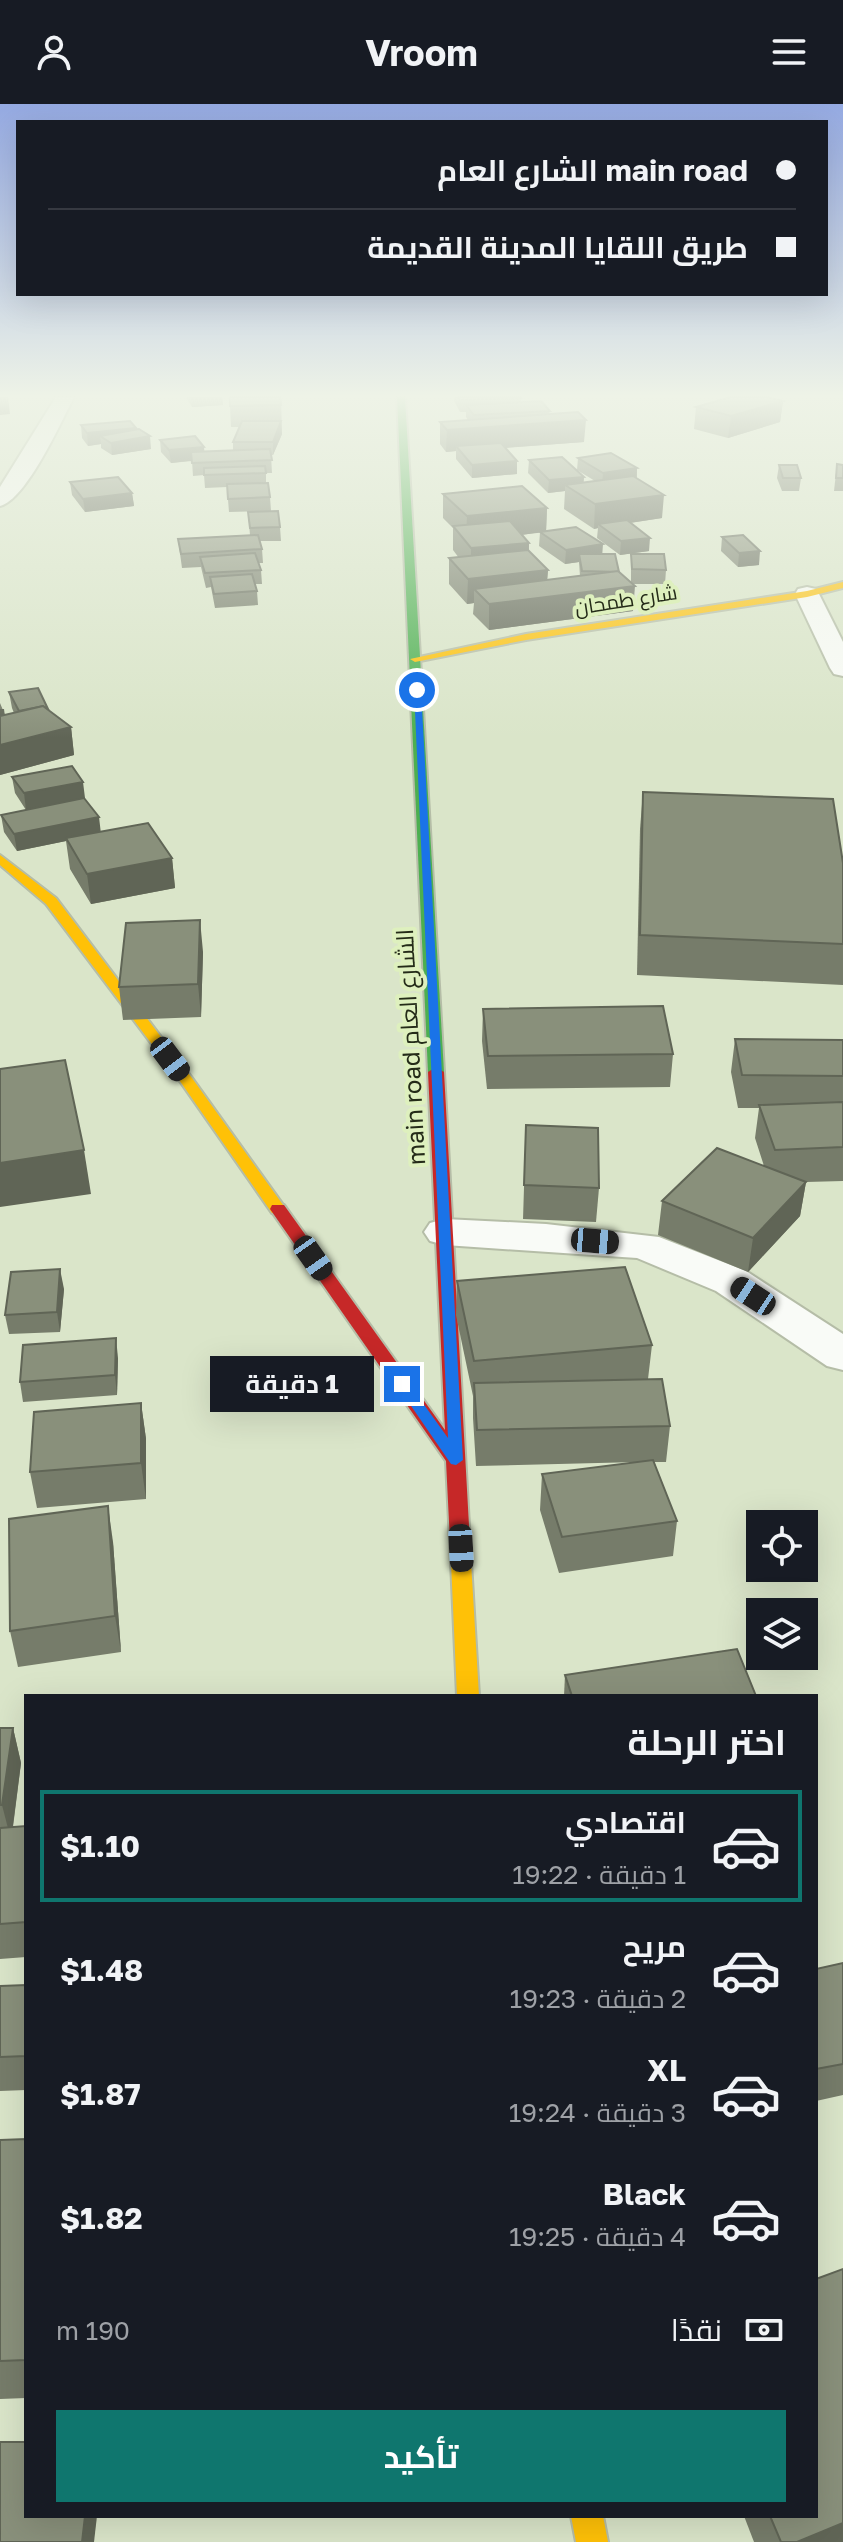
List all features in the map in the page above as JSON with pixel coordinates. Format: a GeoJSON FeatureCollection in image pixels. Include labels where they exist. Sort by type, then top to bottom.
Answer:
{"type":"FeatureCollection","features":[{"type":"Feature","properties":{"kind":"main road","name":"main road الشارع العام"},"geometry":{"type":"LineString","coordinates":[[407,511],[468,1694]]}},
{"type":"Feature","properties":{"kind":"main road","name":"شارع طمحان"},"geometry":{"type":"LineString","coordinates":[[415,659],[526,637],[807,594],[843,585]]}},
{"type":"Feature","properties":{"kind":"main road"},"geometry":{"type":"LineString","coordinates":[[0,859],[51,901],[187,1081],[456,1460]]}},
{"type":"Feature","properties":{"kind":"main road"},"geometry":{"type":"LineString","coordinates":[[587,2518],[592,2542]]}},
{"type":"Feature","properties":{"kind":"street"},"geometry":{"type":"LineString","coordinates":[[807,594],[843,668]]}},
{"type":"Feature","properties":{"kind":"street"},"geometry":{"type":"LineString","coordinates":[[445,1232],[644,1246],[731,1281],[843,1355]]}},
{"type":"Feature","properties":{"kind":"building"},"geometry":{"type":"Polygon","coordinates":[[[278,511],[280,527],[250,528],[248,512],[278,511]]]}},
{"type":"Feature","properties":{"kind":"building"},"geometry":{"type":"Polygon","coordinates":[[[461,511],[519,511],[467,516],[461,511]]]}},
{"type":"Feature","properties":{"kind":"building"},"geometry":{"type":"Polygon","coordinates":[[[627,520],[650,538],[621,541],[598,524],[627,520]]]}},
{"type":"Feature","properties":{"kind":"building"},"geometry":{"type":"Polygon","coordinates":[[[510,521],[529,543],[471,548],[453,526],[510,521]]]}},
{"type":"Feature","properties":{"kind":"building"},"geometry":{"type":"Polygon","coordinates":[[[576,527],[603,544],[566,550],[540,532],[576,527]]]}},
{"type":"Feature","properties":{"kind":"building"},"geometry":{"type":"Polygon","coordinates":[[[258,535],[262,549],[181,554],[178,539],[258,535]]]}},
{"type":"Feature","properties":{"kind":"building"},"geometry":{"type":"Polygon","coordinates":[[[743,535],[760,551],[739,553],[722,537],[743,535]]]}},
{"type":"Feature","properties":{"kind":"building"},"geometry":{"type":"Polygon","coordinates":[[[528,550],[548,570],[468,579],[449,558],[528,550]]]}},
{"type":"Feature","properties":{"kind":"building"},"geometry":{"type":"Polygon","coordinates":[[[255,553],[261,570],[205,573],[200,557],[255,553]]]}},
{"type":"Feature","properties":{"kind":"building"},"geometry":{"type":"Polygon","coordinates":[[[579,554],[615,554],[619,572],[582,571],[579,554]]]}},
{"type":"Feature","properties":{"kind":"building"},"geometry":{"type":"Polygon","coordinates":[[[631,554],[664,554],[666,570],[632,569],[631,554]]]}},
{"type":"Feature","properties":{"kind":"building"},"geometry":{"type":"Polygon","coordinates":[[[618,571],[635,586],[489,604],[474,589],[618,571]]]}},
{"type":"Feature","properties":{"kind":"building"},"geometry":{"type":"Polygon","coordinates":[[[252,574],[257,591],[214,594],[210,577],[252,574]]]}},
{"type":"Feature","properties":{"kind":"building"},"geometry":{"type":"Polygon","coordinates":[[[38,688],[48,709],[43,706],[19,711],[9,692],[38,688]]]}},
{"type":"Feature","properties":{"kind":"building"},"geometry":{"type":"Polygon","coordinates":[[[43,706],[71,727],[0,745],[0,716],[43,706]]]}},
{"type":"Feature","properties":{"kind":"building"},"geometry":{"type":"Polygon","coordinates":[[[72,766],[83,782],[24,793],[12,777],[72,766]]]}},
{"type":"Feature","properties":{"kind":"building"},"geometry":{"type":"Polygon","coordinates":[[[643,792],[833,799],[843,863],[843,944],[640,935],[643,792]]]}},
{"type":"Feature","properties":{"kind":"building"},"geometry":{"type":"Polygon","coordinates":[[[84,798],[99,817],[14,834],[1,815],[84,798]]]}},
{"type":"Feature","properties":{"kind":"building"},"geometry":{"type":"Polygon","coordinates":[[[148,823],[172,858],[87,874],[66,838],[148,823]]]}},
{"type":"Feature","properties":{"kind":"building"},"geometry":{"type":"Polygon","coordinates":[[[200,920],[198,984],[119,987],[126,923],[200,920]]]}},
{"type":"Feature","properties":{"kind":"building"},"geometry":{"type":"Polygon","coordinates":[[[663,1006],[673,1054],[488,1056],[483,1009],[663,1006]]]}},
{"type":"Feature","properties":{"kind":"building"},"geometry":{"type":"Polygon","coordinates":[[[735,1039],[843,1040],[843,1076],[742,1075],[735,1039]]]}},
{"type":"Feature","properties":{"kind":"building"},"geometry":{"type":"Polygon","coordinates":[[[65,1060],[84,1150],[0,1163],[0,1069],[65,1060]]]}},
{"type":"Feature","properties":{"kind":"building"},"geometry":{"type":"Polygon","coordinates":[[[843,1102],[843,1147],[775,1150],[759,1105],[843,1102]]]}},
{"type":"Feature","properties":{"kind":"building"},"geometry":{"type":"Polygon","coordinates":[[[526,1125],[598,1128],[599,1188],[524,1185],[526,1125]]]}},
{"type":"Feature","properties":{"kind":"building"},"geometry":{"type":"Polygon","coordinates":[[[717,1148],[806,1182],[753,1238],[662,1201],[717,1148]]]}},
{"type":"Feature","properties":{"kind":"building"},"geometry":{"type":"Polygon","coordinates":[[[625,1267],[652,1345],[474,1361],[457,1281],[625,1267]]]}},
{"type":"Feature","properties":{"kind":"building"},"geometry":{"type":"Polygon","coordinates":[[[60,1269],[57,1312],[5,1315],[11,1272],[60,1269]]]}},
{"type":"Feature","properties":{"kind":"building"},"geometry":{"type":"Polygon","coordinates":[[[116,1338],[115,1375],[20,1382],[23,1345],[116,1338]]]}},
{"type":"Feature","properties":{"kind":"building"},"geometry":{"type":"Polygon","coordinates":[[[662,1379],[670,1426],[477,1430],[474,1383],[662,1379]]]}},
{"type":"Feature","properties":{"kind":"building"},"geometry":{"type":"Polygon","coordinates":[[[141,1403],[141,1463],[30,1472],[34,1412],[141,1403]]]}},
{"type":"Feature","properties":{"kind":"building"},"geometry":{"type":"Polygon","coordinates":[[[653,1460],[677,1521],[562,1537],[542,1474],[653,1460]]]}},
{"type":"Feature","properties":{"kind":"building"},"geometry":{"type":"Polygon","coordinates":[[[108,1506],[115,1616],[10,1631],[9,1519],[108,1506]]]}},
{"type":"Feature","properties":{"kind":"building"},"geometry":{"type":"Polygon","coordinates":[[[737,1649],[755,1694],[571,1694],[565,1675],[737,1649]]]}},
{"type":"Feature","properties":{"kind":"building"},"geometry":{"type":"Polygon","coordinates":[[[0,1728],[13,1728],[2,1805],[0,1805],[0,1728]]]}},
{"type":"Feature","properties":{"kind":"building"},"geometry":{"type":"Polygon","coordinates":[[[24,1826],[24,1922],[0,1924],[0,1828],[24,1826]]]}},
{"type":"Feature","properties":{"kind":"building"},"geometry":{"type":"Polygon","coordinates":[[[843,1963],[843,2064],[818,2069],[818,1969],[843,1963]]]}},
{"type":"Feature","properties":{"kind":"building"},"geometry":{"type":"Polygon","coordinates":[[[24,1985],[24,2056],[0,2057],[0,1986],[24,1985]]]}},
{"type":"Feature","properties":{"kind":"building"},"geometry":{"type":"Polygon","coordinates":[[[24,2139],[24,2360],[0,2361],[0,2140],[24,2139]]]}},
{"type":"Feature","properties":{"kind":"building"},"geometry":{"type":"Polygon","coordinates":[[[843,2269],[843,2523],[797,2542],[781,2542],[771,2518],[818,2518],[818,2278],[843,2269]]]}},
{"type":"Feature","properties":{"kind":"building"},"geometry":{"type":"Polygon","coordinates":[[[0,2442],[24,2442],[24,2518],[85,2518],[82,2542],[0,2542],[0,2442]]]}},
{"type":"Feature","properties":{"kind":"traffic: fast"},"geometry":{"type":"LineString","coordinates":[[407,511],[436,1072]]}},
{"type":"Feature","properties":{"kind":"traffic: slow"},"geometry":{"type":"LineString","coordinates":[[415,659],[526,637],[807,594],[843,585]]}},
{"type":"Feature","properties":{"kind":"traffic: slow"},"geometry":{"type":"LineString","coordinates":[[0,859],[51,901],[187,1081],[278,1209]]}},
{"type":"Feature","properties":{"kind":"traffic: slow"},"geometry":{"type":"LineString","coordinates":[[461,1562],[468,1694]]}},
{"type":"Feature","properties":{"kind":"traffic: slow"},"geometry":{"type":"LineString","coordinates":[[587,2518],[592,2542]]}},
{"type":"Feature","properties":{"kind":"traffic: jam"},"geometry":{"type":"LineString","coordinates":[[436,1072],[461,1562]]}},
{"type":"Feature","properties":{"kind":"traffic: jam"},"geometry":{"type":"LineString","coordinates":[[278,1209],[456,1460]]}},
{"type":"Feature","properties":{"kind":"route"},"geometry":{"type":"LineString","coordinates":[[402,1384],[456,1460],[417,690]]}}]}
